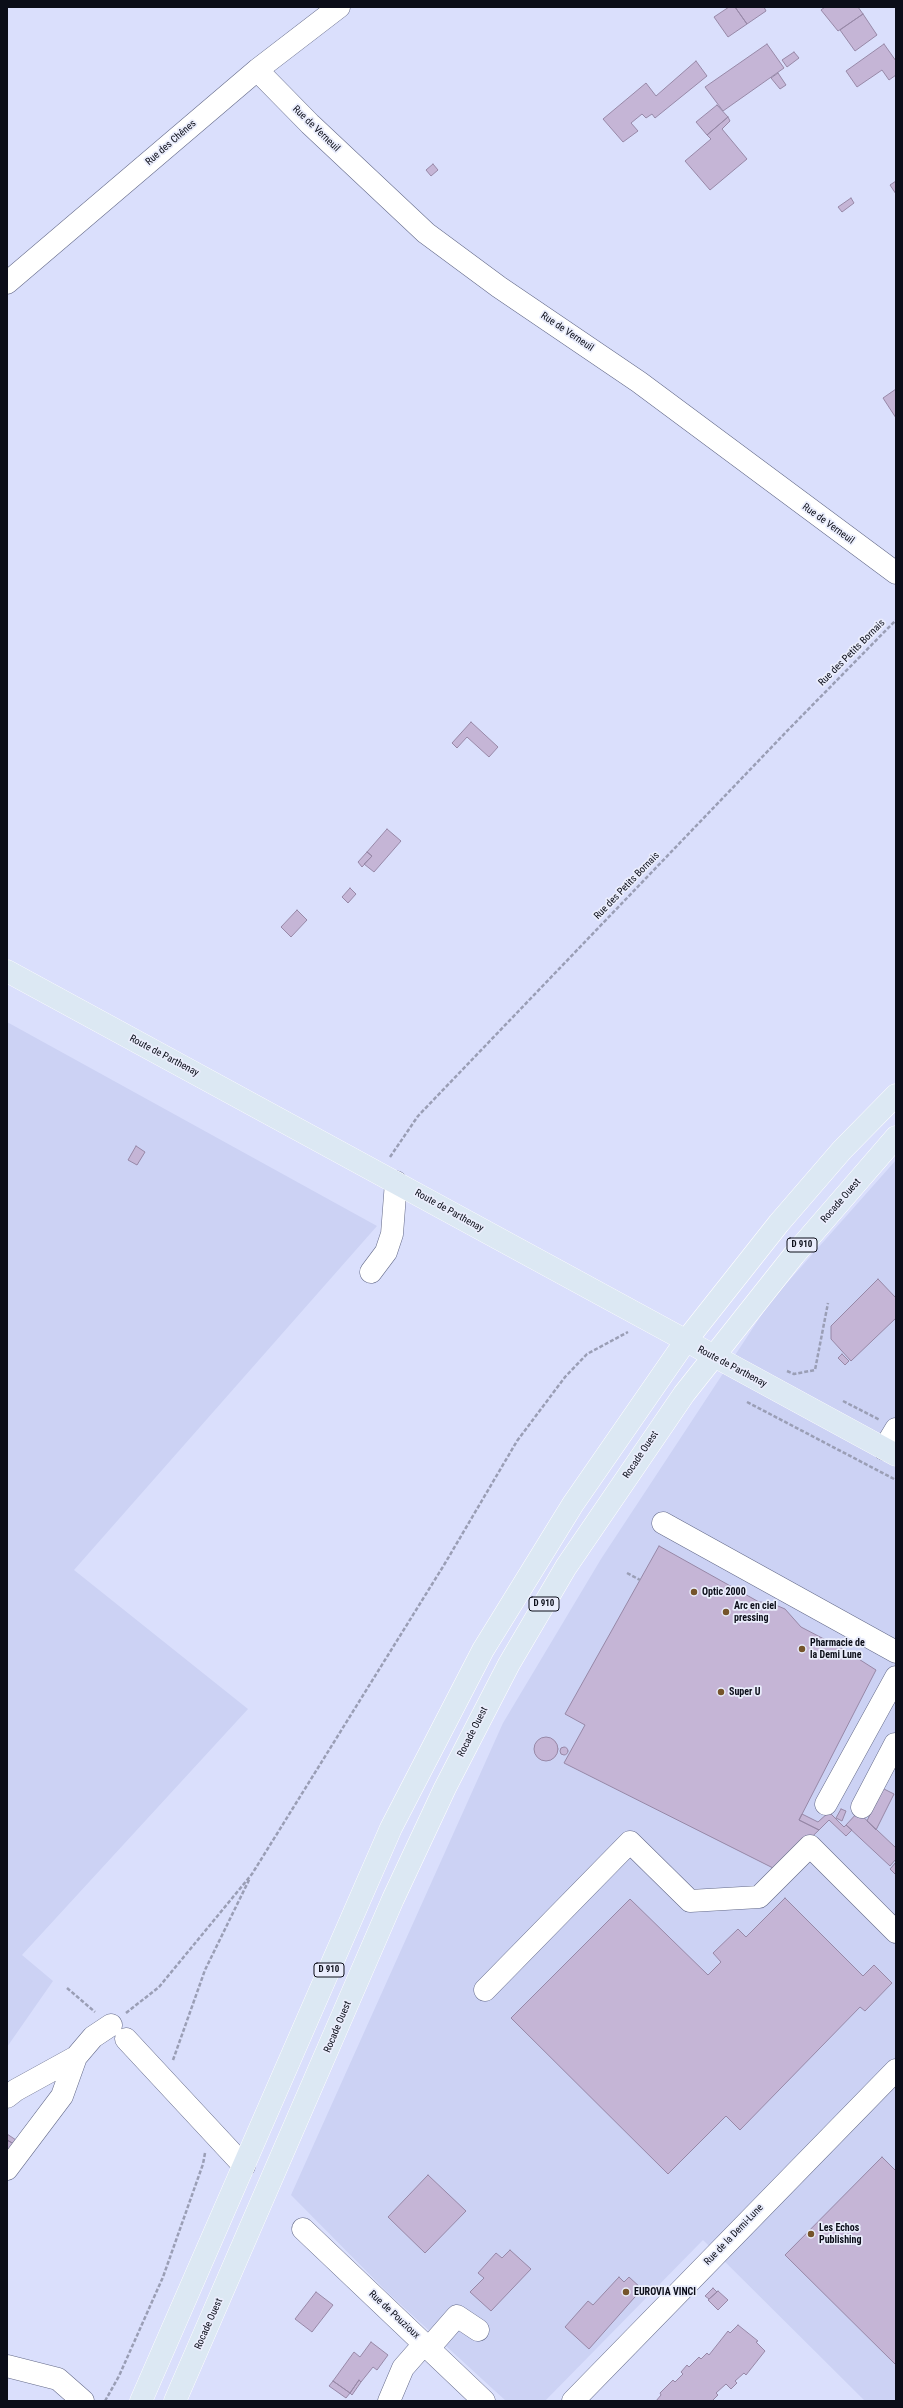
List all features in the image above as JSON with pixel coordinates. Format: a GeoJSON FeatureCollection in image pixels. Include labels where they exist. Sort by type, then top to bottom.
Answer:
{"type":"FeatureCollection","features":[{"type":"Feature","properties":{"kind":"main road","name":"Route de Parthenay"},"geometry":{"type":"LineString","coordinates":[[7,971],[389,1177],[685,1342],[891,1454]]}},
{"type":"Feature","properties":{"kind":"main road","name":"D 910"},"geometry":{"type":"LineString","coordinates":[[142,2401],[391,1828],[464,1684],[527,1576],[572,1504],[685,1342],[784,1217],[842,1150],[896,1095]]}},
{"type":"Feature","properties":{"kind":"main road","name":"Rocade Ouest"},"geometry":{"type":"LineString","coordinates":[[176,2401],[393,1899],[471,1735],[509,1664],[566,1567],[639,1458],[712,1356],[794,1256],[896,1137]]}},
{"type":"Feature","properties":{"kind":"street","name":"Rue des Chênes"},"geometry":{"type":"LineString","coordinates":[[7,283],[257,70],[339,7]]}},
{"type":"Feature","properties":{"kind":"street","name":"Rue de Verneuil"},"geometry":{"type":"LineString","coordinates":[[257,70],[310,124],[426,233],[499,287],[639,382],[896,573]]}},
{"type":"Feature","properties":{"kind":"street"},"geometry":{"type":"LineString","coordinates":[[371,1272],[386,1252],[392,1234],[389,1177]]}},
{"type":"Feature","properties":{"kind":"street"},"geometry":{"type":"LineString","coordinates":[[889,1426],[891,1454]]}},
{"type":"Feature","properties":{"kind":"street"},"geometry":{"type":"LineString","coordinates":[[663,1523],[896,1652]]}},
{"type":"Feature","properties":{"kind":"street"},"geometry":{"type":"LineString","coordinates":[[826,1804],[896,1677]]}},
{"type":"Feature","properties":{"kind":"street"},"geometry":{"type":"LineString","coordinates":[[862,1806],[896,1744],[867,1729]]}},
{"type":"Feature","properties":{"kind":"street"},"geometry":{"type":"LineString","coordinates":[[485,1990],[630,1842],[690,1900],[759,1897],[810,1846],[896,1932]]}},
{"type":"Feature","properties":{"kind":"street"},"geometry":{"type":"LineString","coordinates":[[7,2168],[62,2096],[76,2057],[93,2037],[118,2032],[165,2080],[244,2166]]}},
{"type":"Feature","properties":{"kind":"street"},"geometry":{"type":"LineString","coordinates":[[7,2097],[16,2090],[76,2057]]}},
{"type":"Feature","properties":{"kind":"street","name":"Rue de la Demi-Lune"},"geometry":{"type":"LineString","coordinates":[[573,2401],[892,2084]]}},
{"type":"Feature","properties":{"kind":"street","name":"Rue de Pouzioux"},"geometry":{"type":"LineString","coordinates":[[303,2229],[484,2401]]}},
{"type":"Feature","properties":{"kind":"street"},"geometry":{"type":"LineString","coordinates":[[389,2401],[403,2368],[457,2316],[478,2330]]}},
{"type":"Feature","properties":{"kind":"street"},"geometry":{"type":"LineString","coordinates":[[7,2366],[58,2379],[83,2401]]}},
{"type":"Feature","properties":{"kind":"path","name":"Rue des Petits Bornais"},"geometry":{"type":"LineString","coordinates":[[389,1177],[399,1141],[418,1116],[788,729],[896,620]]}},
{"type":"Feature","properties":{"kind":"path"},"geometry":{"type":"LineString","coordinates":[[794,1374],[815,1370],[828,1303]]}},
{"type":"Feature","properties":{"kind":"path"},"geometry":{"type":"LineString","coordinates":[[165,2080],[205,1970],[252,1874],[439,1572],[516,1441],[565,1377],[587,1354],[618,1336],[653,1324]]}},
{"type":"Feature","properties":{"kind":"path"},"geometry":{"type":"LineString","coordinates":[[782,1368],[800,1379]]}},
{"type":"Feature","properties":{"kind":"path"},"geometry":{"type":"LineString","coordinates":[[841,1400],[889,1426]]}},
{"type":"Feature","properties":{"kind":"path"},"geometry":{"type":"LineString","coordinates":[[747,1402],[896,1480]]}},
{"type":"Feature","properties":{"kind":"path"},"geometry":{"type":"LineString","coordinates":[[628,1572],[640,1580]]}},
{"type":"Feature","properties":{"kind":"path"},"geometry":{"type":"LineString","coordinates":[[118,2032],[158,1987],[252,1874]]}},
{"type":"Feature","properties":{"kind":"path"},"geometry":{"type":"LineString","coordinates":[[105,2401],[119,2376],[163,2277],[203,2164],[209,2127]]}},
{"type":"Feature","properties":{"kind":"shaded area"},"geometry":{"type":"Polygon","coordinates":[[[7,1022],[377,1226],[74,1570],[248,1709],[22,1955],[53,1981],[7,2047],[7,1022]]]}},
{"type":"Feature","properties":{"kind":"shaded area"},"geometry":{"type":"Polygon","coordinates":[[[896,1160],[896,2401],[865,2401],[703,2240],[545,2401],[506,2401],[387,2292],[291,2195],[503,1723],[601,1559],[770,1302],[896,1160]]]}},
{"type":"Feature","properties":{"kind":"building"},"geometry":{"type":"Polygon","coordinates":[[[729,7],[735,7],[747,24],[728,37],[714,17],[729,7]]]}},
{"type":"Feature","properties":{"kind":"building"},"geometry":{"type":"Polygon","coordinates":[[[735,7],[764,7],[766,11],[747,24],[735,7]]]}},
{"type":"Feature","properties":{"kind":"building"},"geometry":{"type":"Polygon","coordinates":[[[825,7],[858,7],[863,14],[838,31],[821,10],[825,7]]]}},
{"type":"Feature","properties":{"kind":"building"},"geometry":{"type":"Polygon","coordinates":[[[863,14],[877,35],[855,51],[840,30],[863,14]]]}},
{"type":"Feature","properties":{"kind":"building"},"geometry":{"type":"Polygon","coordinates":[[[767,44],[784,68],[723,111],[705,87],[767,44]]]}},
{"type":"Feature","properties":{"kind":"building"},"geometry":{"type":"Polygon","coordinates":[[[884,44],[896,61],[896,75],[889,80],[882,70],[857,87],[846,71],[884,44]]]}},
{"type":"Feature","properties":{"kind":"building"},"geometry":{"type":"Polygon","coordinates":[[[794,52],[799,58],[787,67],[782,60],[794,52]]]}},
{"type":"Feature","properties":{"kind":"building"},"geometry":{"type":"Polygon","coordinates":[[[696,61],[707,76],[655,118],[652,114],[646,118],[642,114],[631,123],[638,131],[623,142],[603,119],[646,83],[656,96],[696,61]]]}},
{"type":"Feature","properties":{"kind":"building"},"geometry":{"type":"Polygon","coordinates":[[[778,73],[786,85],[780,89],[771,78],[778,73]]]}},
{"type":"Feature","properties":{"kind":"building"},"geometry":{"type":"Polygon","coordinates":[[[717,105],[728,117],[707,135],[696,122],[717,105]]]}},
{"type":"Feature","properties":{"kind":"building"},"geometry":{"type":"Polygon","coordinates":[[[728,117],[730,121],[722,129],[747,159],[710,190],[685,161],[711,139],[707,135],[728,117]]]}},
{"type":"Feature","properties":{"kind":"building"},"geometry":{"type":"Polygon","coordinates":[[[433,164],[438,170],[431,176],[426,170],[433,164]]]}},
{"type":"Feature","properties":{"kind":"building"},"geometry":{"type":"Polygon","coordinates":[[[896,181],[896,194],[890,185],[896,181]]]}},
{"type":"Feature","properties":{"kind":"building"},"geometry":{"type":"Polygon","coordinates":[[[851,198],[854,203],[842,212],[838,207],[851,198]]]}},
{"type":"Feature","properties":{"kind":"building"},"geometry":{"type":"Polygon","coordinates":[[[896,389],[896,418],[883,398],[896,389]]]}},
{"type":"Feature","properties":{"kind":"building"},"geometry":{"type":"Polygon","coordinates":[[[471,722],[498,747],[489,757],[467,737],[457,748],[452,743],[471,722]]]}},
{"type":"Feature","properties":{"kind":"building"},"geometry":{"type":"Polygon","coordinates":[[[387,829],[401,841],[374,872],[364,864],[372,856],[367,852],[387,829]]]}},
{"type":"Feature","properties":{"kind":"building"},"geometry":{"type":"Polygon","coordinates":[[[367,852],[372,856],[362,867],[358,862],[367,852]]]}},
{"type":"Feature","properties":{"kind":"building"},"geometry":{"type":"Polygon","coordinates":[[[350,888],[356,894],[348,903],[342,897],[350,888]]]}},
{"type":"Feature","properties":{"kind":"building"},"geometry":{"type":"Polygon","coordinates":[[[297,910],[307,920],[291,937],[281,927],[297,910]]]}},
{"type":"Feature","properties":{"kind":"building"},"geometry":{"type":"Polygon","coordinates":[[[136,1146],[145,1152],[137,1165],[128,1160],[136,1146]]]}},
{"type":"Feature","properties":{"kind":"building"},"geometry":{"type":"Polygon","coordinates":[[[878,1279],[896,1298],[896,1318],[851,1361],[831,1339],[831,1326],[878,1279]]]}},
{"type":"Feature","properties":{"kind":"building"},"geometry":{"type":"Polygon","coordinates":[[[842,1354],[849,1361],[845,1365],[838,1358],[842,1354]]]}},
{"type":"Feature","properties":{"kind":"building","name":"Super U"},"geometry":{"type":"Polygon","coordinates":[[[659,1546],[759,1602],[771,1603],[785,1609],[801,1627],[843,1649],[876,1670],[799,1820],[819,1830],[777,1870],[564,1763],[585,1725],[565,1714],[659,1546]]]}},
{"type":"Feature","properties":{"kind":"building"},"geometry":{"type":"Polygon","coordinates":[[[546,1737],[554,1741],[558,1749],[554,1757],[546,1761],[538,1757],[534,1749],[538,1741],[546,1737]]]}},
{"type":"Feature","properties":{"kind":"building"},"geometry":{"type":"Polygon","coordinates":[[[562,1747],[566,1747],[568,1751],[566,1755],[562,1755],[560,1753],[560,1749],[562,1747]]]}},
{"type":"Feature","properties":{"kind":"building"},"geometry":{"type":"Polygon","coordinates":[[[882,1788],[894,1794],[876,1830],[867,1821],[882,1788]]]}},
{"type":"Feature","properties":{"kind":"building"},"geometry":{"type":"Polygon","coordinates":[[[841,1809],[846,1811],[842,1821],[836,1818],[841,1809]]]}},
{"type":"Feature","properties":{"kind":"building"},"geometry":{"type":"Polygon","coordinates":[[[829,1812],[844,1827],[846,1825],[852,1830],[846,1836],[829,1820],[819,1830],[799,1820],[802,1814],[818,1822],[829,1812]]]}},
{"type":"Feature","properties":{"kind":"building"},"geometry":{"type":"Polygon","coordinates":[[[858,1812],[896,1848],[896,1859],[890,1866],[846,1825],[858,1812]]]}},
{"type":"Feature","properties":{"kind":"building"},"geometry":{"type":"Polygon","coordinates":[[[896,1862],[896,1875],[890,1869],[896,1862]]]}},
{"type":"Feature","properties":{"kind":"building"},"geometry":{"type":"Polygon","coordinates":[[[785,1898],[863,1976],[874,1965],[892,1983],[865,2011],[860,2007],[740,2130],[726,2116],[668,2174],[511,2018],[630,1899],[708,1975],[721,1962],[713,1953],[738,1929],[746,1937],[785,1898]]]}},
{"type":"Feature","properties":{"kind":"building"},"geometry":{"type":"Polygon","coordinates":[[[7,2134],[16,2140],[14,2144],[7,2140],[7,2134]]]}},
{"type":"Feature","properties":{"kind":"building"},"geometry":{"type":"Polygon","coordinates":[[[7,2140],[14,2144],[7,2154],[7,2140]]]}},
{"type":"Feature","properties":{"kind":"building"},"geometry":{"type":"Polygon","coordinates":[[[882,2157],[896,2171],[896,2365],[785,2255],[882,2157]]]}},
{"type":"Feature","properties":{"kind":"building"},"geometry":{"type":"Polygon","coordinates":[[[428,2175],[466,2211],[425,2253],[388,2217],[428,2175]]]}},
{"type":"Feature","properties":{"kind":"building"},"geometry":{"type":"Polygon","coordinates":[[[510,2250],[531,2269],[491,2311],[470,2292],[484,2278],[478,2273],[496,2253],[502,2258],[510,2250]]]}},
{"type":"Feature","properties":{"kind":"building"},"geometry":{"type":"Polygon","coordinates":[[[619,2277],[624,2282],[629,2277],[642,2289],[589,2349],[565,2327],[588,2301],[593,2305],[619,2277]]]}},
{"type":"Feature","properties":{"kind":"building"},"geometry":{"type":"Polygon","coordinates":[[[713,2288],[717,2292],[709,2299],[705,2296],[713,2288]]]}},
{"type":"Feature","properties":{"kind":"building"},"geometry":{"type":"Polygon","coordinates":[[[718,2291],[728,2300],[718,2310],[708,2300],[718,2291]]]}},
{"type":"Feature","properties":{"kind":"building"},"geometry":{"type":"Polygon","coordinates":[[[316,2292],[333,2305],[312,2332],[295,2319],[316,2292]]]}},
{"type":"Feature","properties":{"kind":"building"},"geometry":{"type":"Polygon","coordinates":[[[738,2325],[758,2341],[756,2342],[765,2351],[746,2375],[744,2373],[735,2381],[737,2383],[731,2389],[726,2384],[716,2393],[718,2395],[712,2401],[656,2401],[661,2395],[660,2393],[673,2380],[675,2382],[683,2374],[681,2372],[687,2365],[689,2367],[699,2357],[701,2359],[707,2353],[709,2355],[728,2331],[730,2333],[738,2325]]]}},
{"type":"Feature","properties":{"kind":"building"},"geometry":{"type":"Polygon","coordinates":[[[371,2342],[388,2355],[377,2370],[373,2367],[361,2382],[359,2380],[350,2393],[333,2381],[354,2352],[360,2357],[371,2342]]]}},
{"type":"Feature","properties":{"kind":"building"},"geometry":{"type":"Polygon","coordinates":[[[359,2380],[361,2382],[352,2395],[350,2393],[359,2380]]]}},
{"type":"Feature","properties":{"kind":"building"},"geometry":{"type":"Polygon","coordinates":[[[333,2381],[350,2393],[346,2398],[329,2386],[333,2381]]]}},
{"type":"Feature","properties":{"kind":"place","name":"Optic 2000"},"geometry":{"type":"Point","coordinates":[694,1592]}},
{"type":"Feature","properties":{"kind":"place","name":"Arc en ciel pressing"},"geometry":{"type":"Point","coordinates":[726,1612]}},
{"type":"Feature","properties":{"kind":"place","name":"Pharmacie de la Demi Lune"},"geometry":{"type":"Point","coordinates":[802,1649]}},
{"type":"Feature","properties":{"kind":"place","name":"Super U"},"geometry":{"type":"Point","coordinates":[721,1692]}},
{"type":"Feature","properties":{"kind":"place","name":"Les Echos Publishing"},"geometry":{"type":"Point","coordinates":[811,2234]}},
{"type":"Feature","properties":{"kind":"place","name":"EUROVIA VINCI"},"geometry":{"type":"Point","coordinates":[626,2292]}}]}
